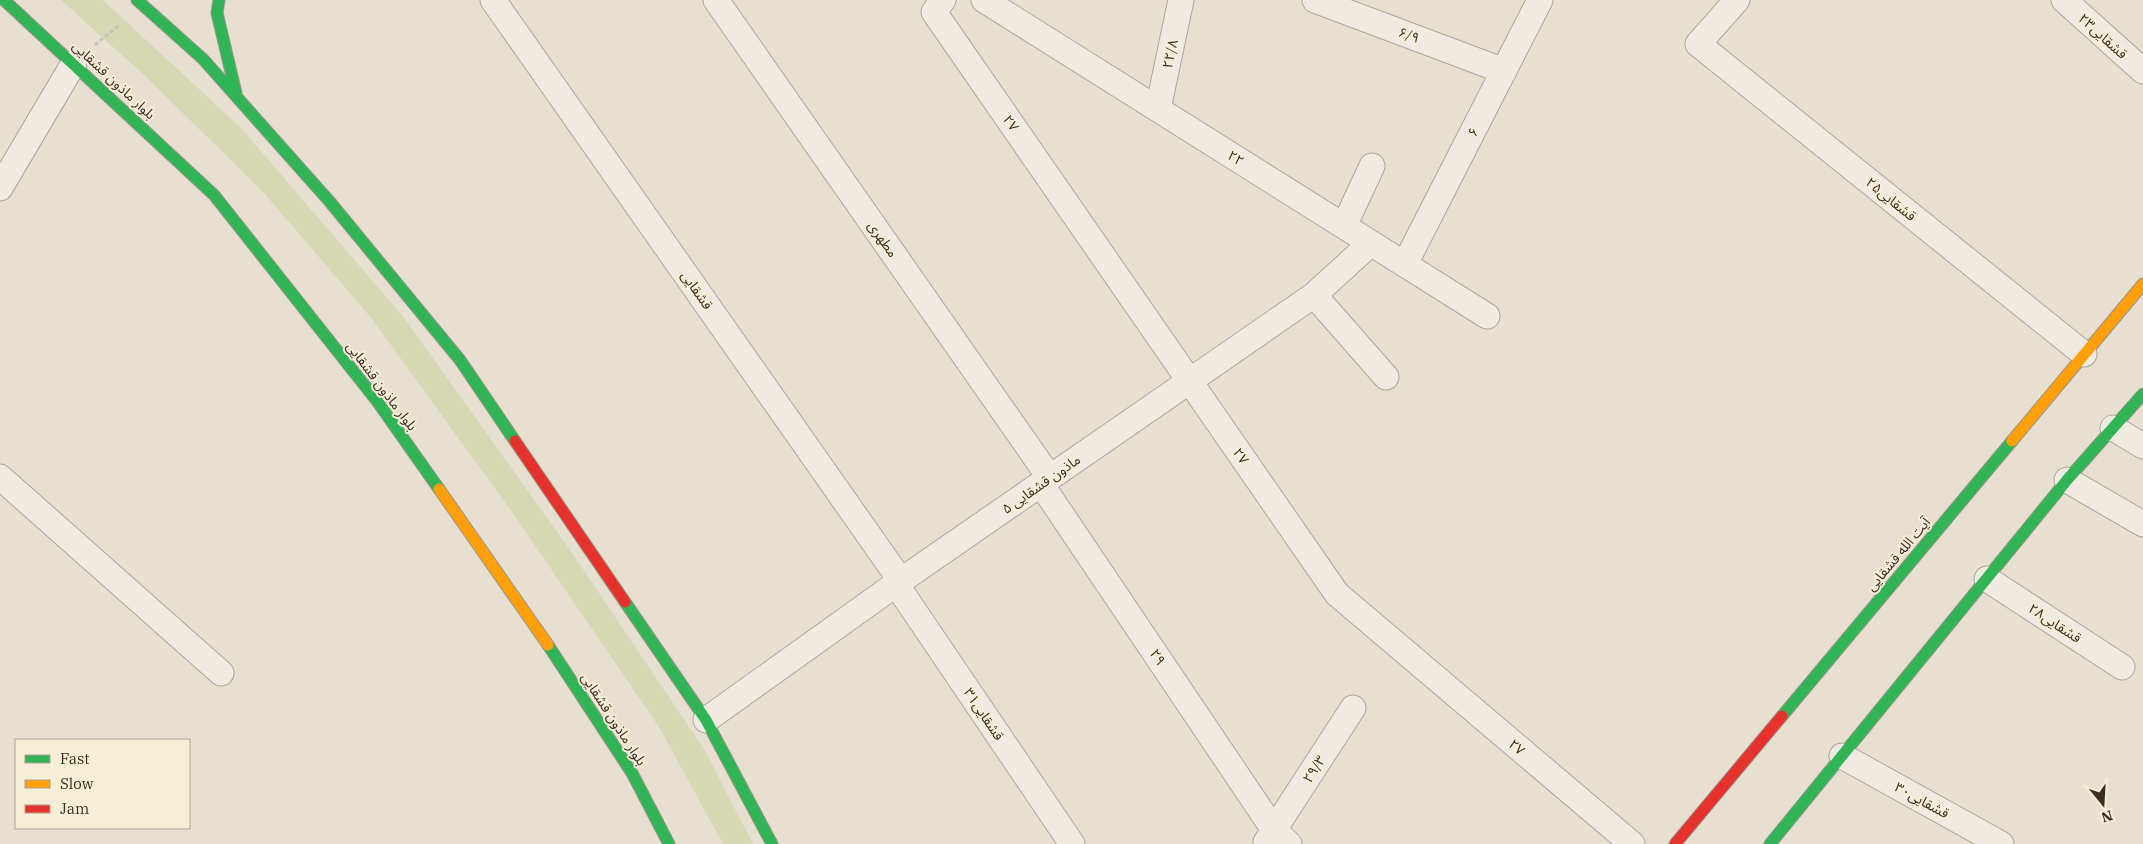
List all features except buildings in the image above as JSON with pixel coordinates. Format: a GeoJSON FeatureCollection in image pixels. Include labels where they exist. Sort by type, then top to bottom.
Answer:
{"type":"FeatureCollection","features":[{"type":"Feature","properties":{"kind":"street","name":"بلوار ماذون قشقایی"},"geometry":{"type":"LineString","coordinates":[[4,0],[214,195],[377,401],[546,642],[616,748],[632,773],[669,844]]}},
{"type":"Feature","properties":{"kind":"street"},"geometry":{"type":"LineString","coordinates":[[219,0],[218,13],[236,97]]}},
{"type":"Feature","properties":{"kind":"street","name":"قشقایی"},"geometry":{"type":"LineString","coordinates":[[493,0],[899,582]]}},
{"type":"Feature","properties":{"kind":"street","name":"مطهری"},"geometry":{"type":"LineString","coordinates":[[716,0],[1045,481]]}},
{"type":"Feature","properties":{"kind":"street","name":"۲۷"},"geometry":{"type":"LineString","coordinates":[[943,0],[934,12],[1337,594],[1632,844]]}},
{"type":"Feature","properties":{"kind":"street","name":"۲۲"},"geometry":{"type":"LineString","coordinates":[[984,0],[1487,316]]}},
{"type":"Feature","properties":{"kind":"street","name":"۲۲/۸"},"geometry":{"type":"LineString","coordinates":[[1158,109],[1182,0]]}},
{"type":"Feature","properties":{"kind":"street","name":"۶/۹"},"geometry":{"type":"LineString","coordinates":[[1314,0],[1504,71]]}},
{"type":"Feature","properties":{"kind":"street","name":"۶"},"geometry":{"type":"LineString","coordinates":[[1405,264],[1540,0]]}},
{"type":"Feature","properties":{"kind":"street","name":"قشقایی۲۵"},"geometry":{"type":"LineString","coordinates":[[1737,0],[1698,44],[2084,354]]}},
{"type":"Feature","properties":{"kind":"street","name":"قشقایی۲۳"},"geometry":{"type":"LineString","coordinates":[[2064,0],[2143,71]]}},
{"type":"Feature","properties":{"kind":"street"},"geometry":{"type":"LineString","coordinates":[[140,2],[203,59],[330,202],[460,360],[706,720],[772,844]]}},
{"type":"Feature","properties":{"kind":"street"},"geometry":{"type":"LineString","coordinates":[[0,188],[74,63]]}},
{"type":"Feature","properties":{"kind":"street"},"geometry":{"type":"LineString","coordinates":[[1344,226],[1372,166]]}},
{"type":"Feature","properties":{"kind":"street","name":"ماذون قشقایی ۵"},"geometry":{"type":"LineString","coordinates":[[706,720],[899,582],[1314,295],[1370,243]]}},
{"type":"Feature","properties":{"kind":"street","name":"آیت الله قشقایی"},"geometry":{"type":"LineString","coordinates":[[1675,844],[2143,284]]}},
{"type":"Feature","properties":{"kind":"street"},"geometry":{"type":"LineString","coordinates":[[1314,295],[1386,377]]}},
{"type":"Feature","properties":{"kind":"street"},"geometry":{"type":"LineString","coordinates":[[1770,844],[2068,480],[2143,394]]}},
{"type":"Feature","properties":{"kind":"street"},"geometry":{"type":"LineString","coordinates":[[2114,428],[2143,446]]}},
{"type":"Feature","properties":{"kind":"street"},"geometry":{"type":"LineString","coordinates":[[0,477],[220,672]]}},
{"type":"Feature","properties":{"kind":"street"},"geometry":{"type":"LineString","coordinates":[[2068,480],[2143,524]]}},
{"type":"Feature","properties":{"kind":"street","name":"۲۹"},"geometry":{"type":"LineString","coordinates":[[1045,481],[1276,839]]}},
{"type":"Feature","properties":{"kind":"street","name":"قشقایی۲۸"},"geometry":{"type":"LineString","coordinates":[[1987,579],[2122,667]]}},
{"type":"Feature","properties":{"kind":"street","name":"۳۱قشقایی"},"geometry":{"type":"LineString","coordinates":[[899,582],[1072,844]]}},
{"type":"Feature","properties":{"kind":"street","name":"۲۹/۳"},"geometry":{"type":"LineString","coordinates":[[1276,839],[1353,708]]}},
{"type":"Feature","properties":{"kind":"street","name":"قشقایی۳۰"},"geometry":{"type":"LineString","coordinates":[[1842,756],[2001,844]]}},
{"type":"Feature","properties":{"kind":"path"},"geometry":{"type":"LineString","coordinates":[[74,63],[140,2]]}},
{"type":"Feature","properties":{"kind":"green space"},"geometry":{"type":"Polygon","coordinates":[[[61,0],[103,0],[242,129],[405,319],[572,553],[704,749],[753,844],[723,844],[659,727],[512,512],[372,319],[263,192],[143,74],[61,0]]]}},
{"type":"Feature","properties":{"kind":"traffic: fast"},"geometry":{"type":"LineString","coordinates":[[4,0],[214,195],[377,401],[439,489]]}},
{"type":"Feature","properties":{"kind":"traffic: fast"},"geometry":{"type":"LineString","coordinates":[[137,0],[203,59],[330,202],[460,360],[515,441]]}},
{"type":"Feature","properties":{"kind":"traffic: fast"},"geometry":{"type":"LineString","coordinates":[[219,0],[217,13],[236,93]]}},
{"type":"Feature","properties":{"kind":"traffic: fast"},"geometry":{"type":"LineString","coordinates":[[1770,844],[2067,480],[2143,394]]}},
{"type":"Feature","properties":{"kind":"traffic: fast"},"geometry":{"type":"LineString","coordinates":[[1782,716],[2012,441]]}},
{"type":"Feature","properties":{"kind":"traffic: fast"},"geometry":{"type":"LineString","coordinates":[[625,602],[706,720],[772,844]]}},
{"type":"Feature","properties":{"kind":"traffic: fast"},"geometry":{"type":"LineString","coordinates":[[548,645],[632,773],[669,844]]}},
{"type":"Feature","properties":{"kind":"traffic: slow"},"geometry":{"type":"LineString","coordinates":[[2012,441],[2143,284]]}},
{"type":"Feature","properties":{"kind":"traffic: slow"},"geometry":{"type":"LineString","coordinates":[[439,489],[548,645]]}},
{"type":"Feature","properties":{"kind":"traffic: jam"},"geometry":{"type":"LineString","coordinates":[[515,441],[625,602]]}},
{"type":"Feature","properties":{"kind":"traffic: jam"},"geometry":{"type":"LineString","coordinates":[[1675,844],[1782,716]]}}]}
